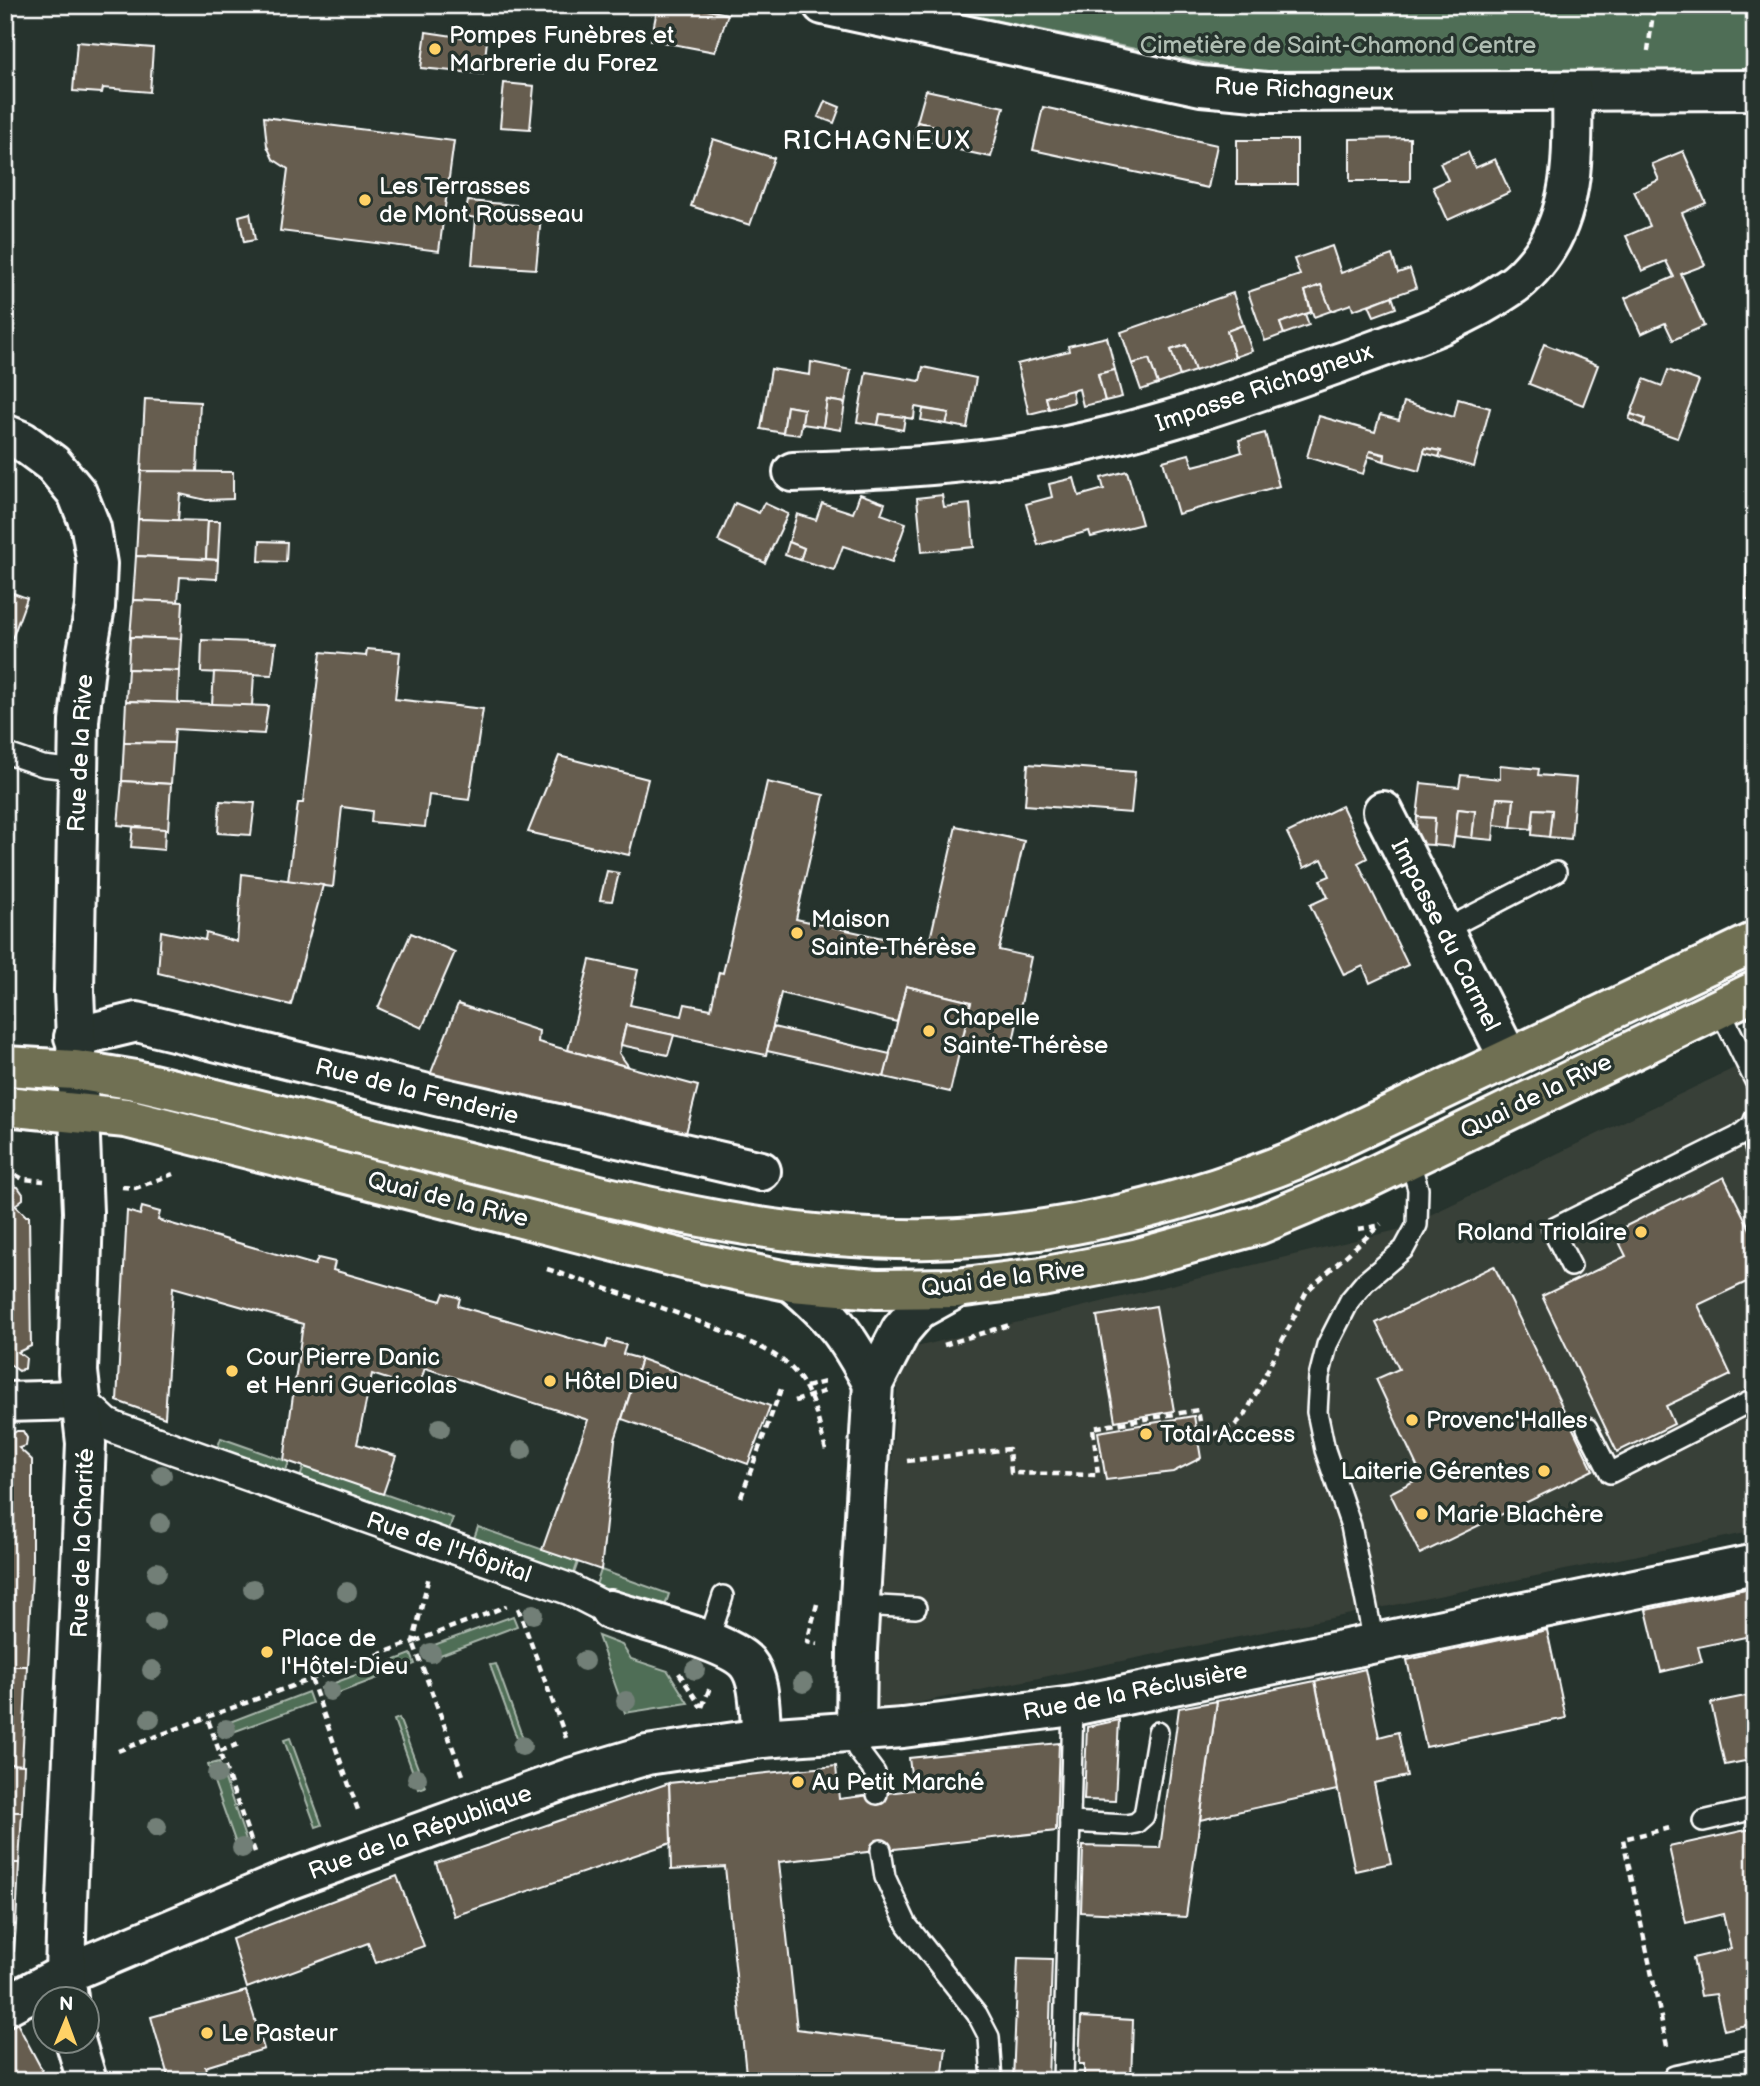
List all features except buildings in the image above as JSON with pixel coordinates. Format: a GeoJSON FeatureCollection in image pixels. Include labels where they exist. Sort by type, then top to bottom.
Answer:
{"type":"FeatureCollection","features":[{"type":"Feature","properties":{"kind":"main road","name":"Quai de la Rive"},"geometry":{"type":"LineString","coordinates":[[5,1066],[75,1054],[211,1098],[701,1220],[843,1237],[930,1239],[1016,1233],[1090,1222],[1210,1191],[1297,1159],[1755,942]]}},
{"type":"Feature","properties":{"kind":"main road","name":"Quai de la Rive"},"geometry":{"type":"LineString","coordinates":[[5,1106],[126,1118],[691,1261],[792,1282],[877,1289],[957,1288],[1042,1277],[1135,1259],[1258,1225],[1365,1180],[1755,991]]}},
{"type":"Feature","properties":{"kind":"street","name":"Rue Richagneux"},"geometry":{"type":"LineString","coordinates":[[823,5],[1201,86],[1266,92],[1755,90]]}},
{"type":"Feature","properties":{"kind":"street","name":"Impasse Richagneux"},"geometry":{"type":"LineString","coordinates":[[793,472],[902,468],[1006,457],[1128,432],[1275,386],[1449,323],[1515,285],[1547,247],[1566,201],[1573,146],[1572,92]]}},
{"type":"Feature","properties":{"kind":"street","name":"Rue de la Rive"},"geometry":{"type":"LineString","coordinates":[[5,434],[22,441],[53,464],[77,493],[91,528],[97,564],[96,607],[86,657],[77,770],[75,1054],[78,1112]]}},
{"type":"Feature","properties":{"kind":"street","name":"Impasse du Carmel"},"geometry":{"type":"LineString","coordinates":[[1383,811],[1509,1059]]}},
{"type":"Feature","properties":{"kind":"street","name":"Rue de la Fenderie"},"geometry":{"type":"LineString","coordinates":[[75,1054],[137,1022],[436,1096],[761,1171]]}},
{"type":"Feature","properties":{"kind":"street","name":"Rue de la Charité"},"geometry":{"type":"LineString","coordinates":[[66,1984],[86,1473],[78,1372],[83,1231],[78,1112]]}},
{"type":"Feature","properties":{"kind":"street"},"geometry":{"type":"LineString","coordinates":[[792,1282],[822,1307],[846,1334],[873,1384]]}},
{"type":"Feature","properties":{"kind":"street"},"geometry":{"type":"LineString","coordinates":[[856,1733],[860,1605],[873,1384],[901,1330],[933,1298],[957,1288]]}},
{"type":"Feature","properties":{"kind":"street"},"geometry":{"type":"LineString","coordinates":[[5,1402],[81,1401]]}},
{"type":"Feature","properties":{"kind":"street","name":"Rue de l'Hôpital"},"geometry":{"type":"LineString","coordinates":[[81,1401],[107,1424],[118,1429],[569,1589],[594,1599],[610,1610],[708,1642],[747,1663],[757,1693],[762,1738]]}},
{"type":"Feature","properties":{"kind":"street","name":"Rue de la Réclusière"},"geometry":{"type":"LineString","coordinates":[[856,1733],[1073,1706],[1755,1564]]}},
{"type":"Feature","properties":{"kind":"street","name":"Rue de la République"},"geometry":{"type":"LineString","coordinates":[[70,1984],[288,1880],[570,1778],[647,1755],[762,1738],[856,1733]]}},
{"type":"Feature","properties":{"kind":"street"},"geometry":{"type":"LineString","coordinates":[[5,1977],[52,1984]]}},
{"type":"Feature","properties":{"kind":"street","name":"Rue de la République"},"geometry":{"type":"LineString","coordinates":[[5,2006],[32,1997]]}},
{"type":"Feature","properties":{"kind":"street"},"geometry":{"type":"LineString","coordinates":[[79,2054],[87,2081]]}},
{"type":"Feature","properties":{"kind":"lane"},"geometry":{"type":"LineString","coordinates":[[5,753],[43,766],[77,770]]}},
{"type":"Feature","properties":{"kind":"lane"},"geometry":{"type":"LineString","coordinates":[[1444,930],[1556,872]]}},
{"type":"Feature","properties":{"kind":"lane"},"geometry":{"type":"LineString","coordinates":[[1719,1008],[1755,1081]]}},
{"type":"Feature","properties":{"kind":"lane"},"geometry":{"type":"LineString","coordinates":[[1753,1122],[1755,1148]]}},
{"type":"Feature","properties":{"kind":"lane"},"geometry":{"type":"LineString","coordinates":[[1571,1266],[1552,1228],[1737,1137],[1753,1122]]}},
{"type":"Feature","properties":{"kind":"lane"},"geometry":{"type":"LineString","coordinates":[[1374,1643],[1351,1526],[1325,1450],[1317,1412],[1319,1377],[1327,1345],[1350,1300],[1404,1249],[1417,1225],[1418,1189],[1409,1157]]}},
{"type":"Feature","properties":{"kind":"lane"},"geometry":{"type":"LineString","coordinates":[[1587,1428],[1610,1473],[1755,1399]]}},
{"type":"Feature","properties":{"kind":"lane"},"geometry":{"type":"LineString","coordinates":[[708,1642],[723,1596]]}},
{"type":"Feature","properties":{"kind":"lane"},"geometry":{"type":"LineString","coordinates":[[860,1605],[907,1607]]}},
{"type":"Feature","properties":{"kind":"lane"},"geometry":{"type":"LineString","coordinates":[[1063,2081],[1073,1706]]}},
{"type":"Feature","properties":{"kind":"lane"},"geometry":{"type":"LineString","coordinates":[[1070,1822],[1126,1825],[1136,1823],[1144,1815],[1158,1732]]}},
{"type":"Feature","properties":{"kind":"lane"},"geometry":{"type":"LineString","coordinates":[[856,1733],[857,1749],[875,1773],[877,1794]]}},
{"type":"Feature","properties":{"kind":"lane"},"geometry":{"type":"LineString","coordinates":[[1703,1821],[1755,1809]]}},
{"type":"Feature","properties":{"kind":"lane"},"geometry":{"type":"LineString","coordinates":[[881,1850],[885,1877],[907,1926],[977,2014],[989,2037],[992,2081]]}},
{"type":"Feature","properties":{"kind":"lane"},"geometry":{"type":"LineString","coordinates":[[1674,2076],[1755,2059]]}},
{"type":"Feature","properties":{"kind":"path"},"geometry":{"type":"LineString","coordinates":[[5,1169],[23,1180],[136,1188],[178,1173]]}},
{"type":"Feature","properties":{"kind":"path"},"geometry":{"type":"LineString","coordinates":[[904,1461],[1009,1449],[1011,1473],[1098,1475],[1093,1428],[1198,1410],[1203,1439],[1235,1425],[1252,1405],[1307,1291],[1315,1280],[1386,1222]]}},
{"type":"Feature","properties":{"kind":"path"},"geometry":{"type":"LineString","coordinates":[[540,1267],[627,1295],[761,1347],[787,1364],[806,1387]]}},
{"type":"Feature","properties":{"kind":"path"},"geometry":{"type":"LineString","coordinates":[[741,1497],[781,1389]]}},
{"type":"Feature","properties":{"kind":"path"},"geometry":{"type":"LineString","coordinates":[[437,1542],[413,1642],[464,1779]]}},
{"type":"Feature","properties":{"kind":"path"},"geometry":{"type":"LineString","coordinates":[[118,1751],[516,1603],[567,1742]]}},
{"type":"Feature","properties":{"kind":"path"},"geometry":{"type":"LineString","coordinates":[[311,1679],[361,1818]]}},
{"type":"Feature","properties":{"kind":"path"},"geometry":{"type":"LineString","coordinates":[[207,1717],[256,1856]]}},
{"type":"Feature","properties":{"kind":"path"},"geometry":{"type":"LineString","coordinates":[[220,1751],[239,1744]]}},
{"type":"Feature","properties":{"kind":"path"},"geometry":{"type":"LineString","coordinates":[[1674,2076],[1623,1839],[1703,1821]]}},
{"type":"Feature","properties":{"kind":"shaded area"},"geometry":{"type":"Polygon","coordinates":[[[1755,1058],[1755,1531],[873,1712],[900,1351],[1401,1229],[1755,1058]]]}},
{"type":"Feature","properties":{"kind":"green space","name":"Cimetière de Saint-Chamond Centre"},"geometry":{"type":"Polygon","coordinates":[[[922,5],[1755,5],[1755,75],[1305,84],[922,5]]]}},
{"type":"Feature","properties":{"kind":"green space"},"geometry":{"type":"Polygon","coordinates":[[[221,1438],[289,1462],[283,1479],[215,1455],[221,1438]]]}},
{"type":"Feature","properties":{"kind":"green space"},"geometry":{"type":"Polygon","coordinates":[[[304,1466],[453,1518],[447,1535],[298,1484],[304,1466]]]}},
{"type":"Feature","properties":{"kind":"green space"},"geometry":{"type":"Polygon","coordinates":[[[478,1527],[578,1562],[572,1579],[472,1544],[478,1527]]]}},
{"type":"Feature","properties":{"kind":"green space"},"geometry":{"type":"Polygon","coordinates":[[[601,1570],[669,1594],[663,1612],[595,1588],[601,1570]]]}},
{"type":"Feature","properties":{"kind":"green space"},"geometry":{"type":"Polygon","coordinates":[[[513,1616],[517,1626],[427,1660],[423,1649],[513,1616]]]}},
{"type":"Feature","properties":{"kind":"green space"},"geometry":{"type":"Polygon","coordinates":[[[598,1636],[622,1645],[631,1659],[668,1671],[688,1703],[625,1713],[598,1636]]]}},
{"type":"Feature","properties":{"kind":"green space"},"geometry":{"type":"Polygon","coordinates":[[[411,1654],[415,1664],[325,1698],[321,1688],[411,1654]]]}},
{"type":"Feature","properties":{"kind":"green space"},"geometry":{"type":"Polygon","coordinates":[[[496,1664],[527,1750],[522,1752],[490,1665],[496,1664]]]}},
{"type":"Feature","properties":{"kind":"green space"},"geometry":{"type":"Polygon","coordinates":[[[308,1692],[312,1703],[222,1736],[219,1726],[308,1692]]]}},
{"type":"Feature","properties":{"kind":"green space"},"geometry":{"type":"Polygon","coordinates":[[[399,1718],[425,1787],[419,1789],[394,1720],[399,1718]]]}},
{"type":"Feature","properties":{"kind":"green space"},"geometry":{"type":"Polygon","coordinates":[[[290,1738],[322,1825],[316,1827],[284,1740],[290,1738]]]}},
{"type":"Feature","properties":{"kind":"green space"},"geometry":{"type":"Polygon","coordinates":[[[219,1762],[250,1852],[240,1855],[208,1765],[219,1762]]]}},
{"type":"Feature","properties":{"kind":"place","name":"Pompes Funèbres et Marbrerie du Forez"},"geometry":{"type":"Point","coordinates":[435,49]}},
{"type":"Feature","properties":{"kind":"place","name":"Les Terrasses de Mont Rousseau"},"geometry":{"type":"Point","coordinates":[365,200]}},
{"type":"Feature","properties":{"kind":"place","name":"Maison Sainte-Thérèse"},"geometry":{"type":"Point","coordinates":[797,933]}},
{"type":"Feature","properties":{"kind":"place","name":"Chapelle Sainte-Thérèse"},"geometry":{"type":"Point","coordinates":[929,1031]}},
{"type":"Feature","properties":{"kind":"place","name":"Roland Triolaire"},"geometry":{"type":"Point","coordinates":[1641,1232]}},
{"type":"Feature","properties":{"kind":"place","name":"Cour Pierre Danic et Henri Guericolas"},"geometry":{"type":"Point","coordinates":[232,1371]}},
{"type":"Feature","properties":{"kind":"place","name":"Hôtel Dieu"},"geometry":{"type":"Point","coordinates":[550,1381]}},
{"type":"Feature","properties":{"kind":"place","name":"Provenc'Halles"},"geometry":{"type":"Point","coordinates":[1412,1420]}},
{"type":"Feature","properties":{"kind":"place","name":"Total Access"},"geometry":{"type":"Point","coordinates":[1146,1434]}},
{"type":"Feature","properties":{"kind":"place","name":"Laiterie Gérentes"},"geometry":{"type":"Point","coordinates":[1544,1471]}},
{"type":"Feature","properties":{"kind":"place","name":"Marie Blachère"},"geometry":{"type":"Point","coordinates":[1422,1514]}},
{"type":"Feature","properties":{"kind":"place","name":"Place de l'Hôtel-Dieu"},"geometry":{"type":"Point","coordinates":[267,1652]}},
{"type":"Feature","properties":{"kind":"place","name":"Au Petit Marché"},"geometry":{"type":"Point","coordinates":[798,1782]}},
{"type":"Feature","properties":{"kind":"place","name":"Le Pasteur"},"geometry":{"type":"Point","coordinates":[207,2033]}},
{"type":"Feature","properties":{"kind":"district","name":"RICHAGNEUX"},"geometry":{"type":"Point","coordinates":[877,140]}}]}
